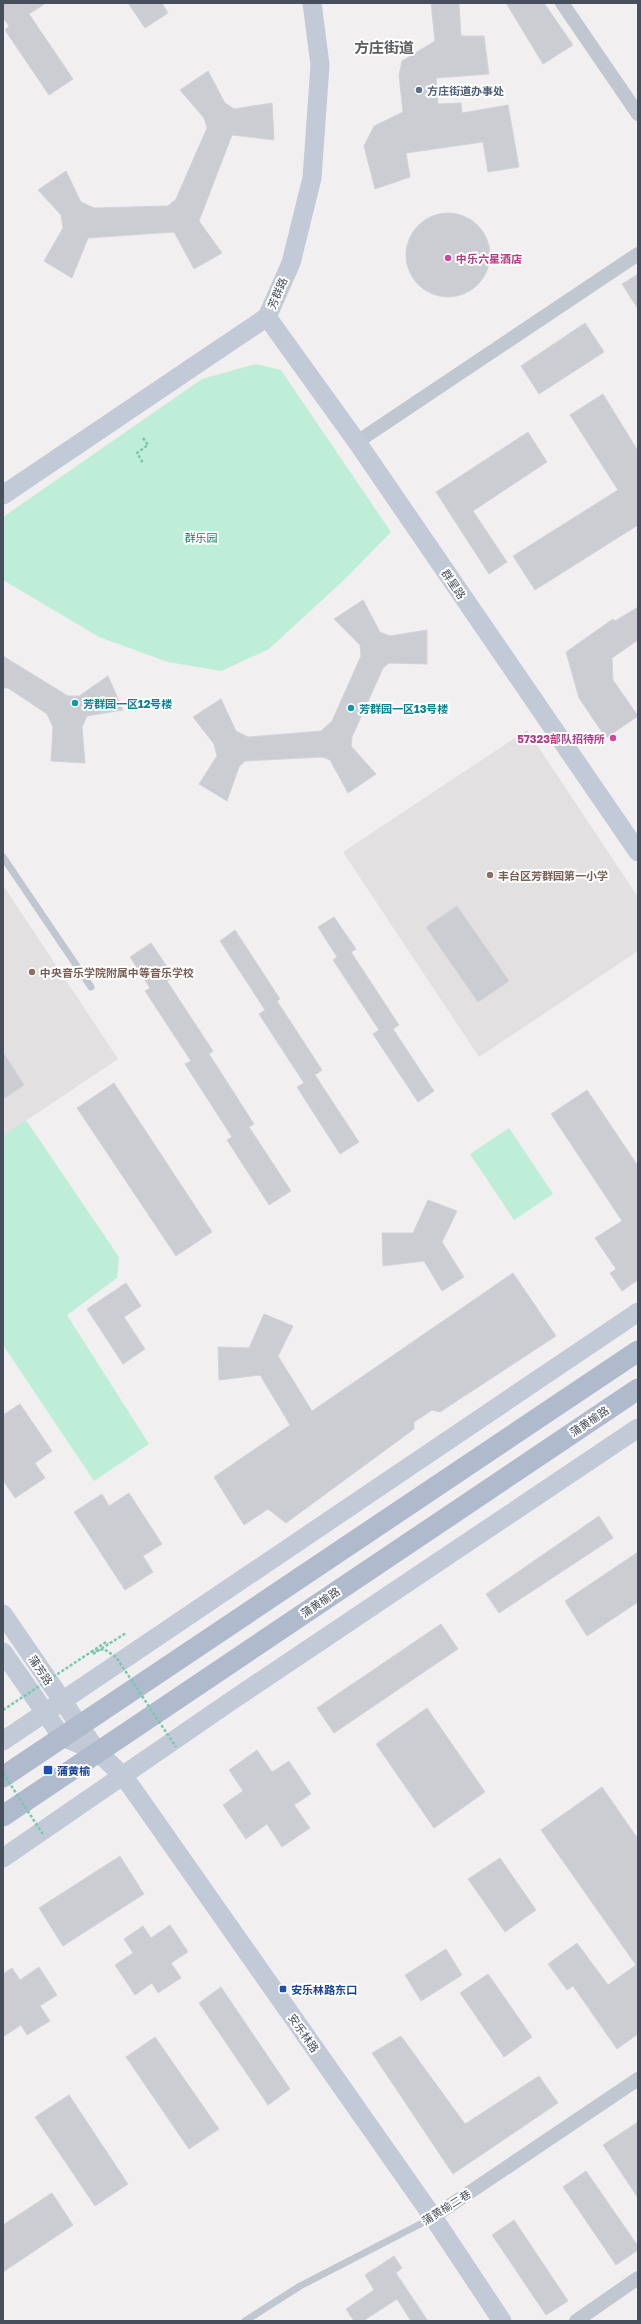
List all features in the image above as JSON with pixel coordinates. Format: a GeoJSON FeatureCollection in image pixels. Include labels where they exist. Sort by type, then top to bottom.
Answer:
{"type":"FeatureCollection","features":[{"type":"Feature","properties":{"kind":"main road"},"geometry":{"type":"LineString","coordinates":[[3,1777],[638,1351]]}},
{"type":"Feature","properties":{"kind":"main road","name":"蒲黄榆路"},"geometry":{"type":"LineString","coordinates":[[3,1816],[638,1389]]}},
{"type":"Feature","properties":{"kind":"street","name":"芳群路"},"geometry":{"type":"LineString","coordinates":[[3,495],[267,317],[290,262],[312,178],[320,65],[312,3]]}},
{"type":"Feature","properties":{"kind":"street"},"geometry":{"type":"LineString","coordinates":[[562,3],[638,114]]}},
{"type":"Feature","properties":{"kind":"street"},"geometry":{"type":"LineString","coordinates":[[357,442],[638,254]]}},
{"type":"Feature","properties":{"kind":"street","name":"群星路"},"geometry":{"type":"LineString","coordinates":[[267,317],[357,442],[638,852]]}},
{"type":"Feature","properties":{"kind":"street"},"geometry":{"type":"LineString","coordinates":[[3,1741],[638,1312]]}},
{"type":"Feature","properties":{"kind":"street"},"geometry":{"type":"LineString","coordinates":[[3,1858],[638,1428]]}},
{"type":"Feature","properties":{"kind":"street","name":"蒲芳路"},"geometry":{"type":"LineString","coordinates":[[3,1614],[97,1752]]}},
{"type":"Feature","properties":{"kind":"street","name":"蒲芳路"},"geometry":{"type":"LineString","coordinates":[[3,1652],[62,1737]]}},
{"type":"Feature","properties":{"kind":"street"},"geometry":{"type":"LineString","coordinates":[[62,1737],[97,1752]]}},
{"type":"Feature","properties":{"kind":"street","name":"安乐林路"},"geometry":{"type":"LineString","coordinates":[[97,1752],[123,1776],[433,2217],[502,2321]]}},
{"type":"Feature","properties":{"kind":"street","name":"蒲黄榆二巷"},"geometry":{"type":"LineString","coordinates":[[433,2217],[638,2079]]}},
{"type":"Feature","properties":{"kind":"street"},"geometry":{"type":"LineString","coordinates":[[576,2321],[638,2278]]}},
{"type":"Feature","properties":{"kind":"lane"},"geometry":{"type":"LineString","coordinates":[[3,857],[91,987]]}},
{"type":"Feature","properties":{"kind":"lane","name":"蒲黄榆二巷"},"geometry":{"type":"LineString","coordinates":[[245,2321],[300,2286],[433,2217]]}},
{"type":"Feature","properties":{"kind":"path"},"geometry":{"type":"LineString","coordinates":[[143,438],[148,445],[137,453],[143,463]]}},
{"type":"Feature","properties":{"kind":"path"},"geometry":{"type":"LineString","coordinates":[[108,1645],[126,1633]]}},
{"type":"Feature","properties":{"kind":"path"},"geometry":{"type":"LineString","coordinates":[[3,1710],[92,1653],[106,1642],[176,1747]]}},
{"type":"Feature","properties":{"kind":"path"},"geometry":{"type":"LineString","coordinates":[[92,1653],[104,1649],[116,1656]]}},
{"type":"Feature","properties":{"kind":"path"},"geometry":{"type":"LineString","coordinates":[[3,1773],[44,1836]]}},
{"type":"Feature","properties":{"kind":"shaded area","name":"丰台区芳群园第一小学"},"geometry":{"type":"Polygon","coordinates":[[[527,730],[638,897],[638,951],[479,1057],[343,852],[527,730]]]}},
{"type":"Feature","properties":{"kind":"shaded area","name":"中央音乐学院附属中等音乐学校"},"geometry":{"type":"Polygon","coordinates":[[[3,885],[118,1059],[3,1136],[3,885]]]}},
{"type":"Feature","properties":{"kind":"green space","name":"群乐园"},"geometry":{"type":"Polygon","coordinates":[[[256,364],[281,370],[391,532],[345,579],[269,649],[221,671],[168,662],[99,637],[3,580],[3,517],[202,379],[256,364]]]}},
{"type":"Feature","properties":{"kind":"green space"},"geometry":{"type":"Polygon","coordinates":[[[26,1120],[119,1257],[117,1278],[67,1315],[149,1444],[94,1481],[3,1345],[3,1136],[26,1120]]]}},
{"type":"Feature","properties":{"kind":"green space"},"geometry":{"type":"Polygon","coordinates":[[[509,1128],[553,1194],[514,1220],[470,1154],[509,1128]]]}},
{"type":"Feature","properties":{"kind":"building"},"geometry":{"type":"Polygon","coordinates":[[[3,3],[46,3],[29,14],[73,79],[49,95],[5,30],[9,26],[3,17],[3,3]]]}},
{"type":"Feature","properties":{"kind":"building"},"geometry":{"type":"Polygon","coordinates":[[[128,3],[162,3],[168,13],[145,28],[128,3]]]}},
{"type":"Feature","properties":{"kind":"building","name":"方庄街道办事处"},"geometry":{"type":"Polygon","coordinates":[[[431,3],[459,3],[461,36],[484,36],[489,74],[436,78],[438,104],[461,103],[462,113],[508,105],[519,167],[488,172],[483,142],[406,153],[410,177],[375,189],[364,146],[374,126],[403,112],[399,75],[402,61],[435,41],[431,3]]]}},
{"type":"Feature","properties":{"kind":"building"},"geometry":{"type":"Polygon","coordinates":[[[506,3],[544,3],[573,45],[543,64],[506,3]]]}},
{"type":"Feature","properties":{"kind":"building"},"geometry":{"type":"Polygon","coordinates":[[[208,71],[225,103],[234,109],[272,103],[274,140],[232,135],[199,221],[222,253],[194,269],[174,232],[88,238],[72,278],[44,261],[63,228],[61,215],[38,190],[66,171],[81,202],[94,208],[168,206],[176,199],[207,128],[204,118],[180,90],[208,71]]]}},
{"type":"Feature","properties":{"kind":"building","name":"中乐六星酒店"},"geometry":{"type":"Polygon","coordinates":[[[448,213],[464,216],[478,225],[487,239],[490,255],[487,271],[478,285],[464,294],[448,297],[432,294],[418,285],[409,271],[406,255],[409,239],[418,225],[432,216],[448,213]]]}},
{"type":"Feature","properties":{"kind":"building"},"geometry":{"type":"Polygon","coordinates":[[[638,274],[638,309],[622,284],[638,274]]]}},
{"type":"Feature","properties":{"kind":"building"},"geometry":{"type":"Polygon","coordinates":[[[585,323],[604,352],[539,394],[521,366],[585,323]]]}},
{"type":"Feature","properties":{"kind":"building"},"geometry":{"type":"Polygon","coordinates":[[[603,394],[638,451],[638,525],[535,590],[513,556],[618,490],[570,415],[603,394]]]}},
{"type":"Feature","properties":{"kind":"building"},"geometry":{"type":"Polygon","coordinates":[[[528,432],[547,462],[473,511],[507,562],[489,574],[436,492],[528,432]]]}},
{"type":"Feature","properties":{"kind":"building","name":"芳群园一区13号楼"},"geometry":{"type":"Polygon","coordinates":[[[363,600],[380,632],[390,636],[427,630],[427,664],[389,663],[383,668],[352,737],[351,746],[376,774],[348,793],[330,760],[323,757],[245,761],[239,767],[227,801],[199,784],[217,756],[214,744],[193,717],[221,699],[236,731],[248,737],[321,731],[332,721],[361,656],[360,645],[334,619],[363,600]]]}},
{"type":"Feature","properties":{"kind":"building"},"geometry":{"type":"Polygon","coordinates":[[[638,607],[638,640],[612,658],[613,680],[638,716],[606,738],[579,698],[566,652],[613,619],[615,621],[638,607]]]}},
{"type":"Feature","properties":{"kind":"building","name":"芳群园一区12号楼"},"geometry":{"type":"Polygon","coordinates":[[[3,656],[68,696],[79,696],[108,676],[123,710],[87,716],[82,727],[85,763],[51,761],[53,727],[47,714],[8,688],[3,688],[3,656]]]}},
{"type":"Feature","properties":{"kind":"building"},"geometry":{"type":"Polygon","coordinates":[[[457,906],[509,981],[478,1002],[426,927],[457,906]]]}},
{"type":"Feature","properties":{"kind":"building"},"geometry":{"type":"Polygon","coordinates":[[[334,917],[356,949],[351,952],[399,1025],[393,1029],[434,1091],[418,1102],[373,1034],[379,1030],[333,960],[337,957],[318,927],[334,917]]]}},
{"type":"Feature","properties":{"kind":"building"},"geometry":{"type":"Polygon","coordinates":[[[235,930],[280,999],[277,1001],[322,1070],[315,1075],[359,1142],[340,1154],[297,1087],[304,1083],[259,1014],[265,1010],[220,941],[235,930]]]}},
{"type":"Feature","properties":{"kind":"building"},"geometry":{"type":"Polygon","coordinates":[[[151,943],[174,977],[167,981],[213,1051],[209,1054],[254,1124],[249,1127],[291,1191],[269,1205],[227,1140],[232,1137],[185,1064],[191,1061],[145,991],[150,988],[130,957],[151,943]]]}},
{"type":"Feature","properties":{"kind":"building"},"geometry":{"type":"Polygon","coordinates":[[[3,1052],[24,1085],[3,1099],[3,1052]]]}},
{"type":"Feature","properties":{"kind":"building"},"geometry":{"type":"Polygon","coordinates":[[[114,1083],[212,1232],[176,1256],[77,1108],[114,1083]]]}},
{"type":"Feature","properties":{"kind":"building"},"geometry":{"type":"Polygon","coordinates":[[[587,1090],[638,1166],[638,1280],[622,1291],[610,1273],[616,1269],[595,1238],[622,1221],[551,1114],[587,1090]]]}},
{"type":"Feature","properties":{"kind":"building"},"geometry":{"type":"Polygon","coordinates":[[[428,1200],[457,1211],[442,1242],[464,1277],[442,1291],[424,1261],[383,1266],[382,1233],[413,1233],[428,1200]]]}},
{"type":"Feature","properties":{"kind":"building"},"geometry":{"type":"Polygon","coordinates":[[[513,1273],[556,1336],[440,1412],[432,1410],[414,1422],[414,1429],[286,1523],[268,1509],[244,1525],[214,1477],[290,1425],[260,1375],[219,1380],[218,1347],[249,1348],[264,1314],[293,1326],[278,1356],[312,1411],[513,1273]]]}},
{"type":"Feature","properties":{"kind":"building"},"geometry":{"type":"Polygon","coordinates":[[[126,1283],[141,1306],[124,1317],[145,1349],[123,1364],[87,1309],[126,1283]]]}},
{"type":"Feature","properties":{"kind":"building"},"geometry":{"type":"Polygon","coordinates":[[[20,1404],[52,1451],[35,1463],[45,1478],[15,1498],[3,1480],[3,1415],[20,1404]]]}},
{"type":"Feature","properties":{"kind":"building"},"geometry":{"type":"Polygon","coordinates":[[[129,1493],[162,1544],[143,1556],[153,1572],[125,1590],[74,1512],[102,1494],[109,1506],[129,1493]]]}},
{"type":"Feature","properties":{"kind":"building"},"geometry":{"type":"Polygon","coordinates":[[[599,1516],[613,1538],[499,1613],[486,1594],[599,1516]]]}},
{"type":"Feature","properties":{"kind":"building"},"geometry":{"type":"Polygon","coordinates":[[[638,1552],[638,1602],[587,1636],[565,1601],[638,1552]]]}},
{"type":"Feature","properties":{"kind":"building"},"geometry":{"type":"Polygon","coordinates":[[[441,1624],[458,1649],[334,1733],[317,1708],[441,1624]]]}},
{"type":"Feature","properties":{"kind":"building"},"geometry":{"type":"Polygon","coordinates":[[[427,1708],[485,1792],[434,1828],[376,1744],[427,1708]]]}},
{"type":"Feature","properties":{"kind":"building"},"geometry":{"type":"Polygon","coordinates":[[[257,1750],[272,1772],[289,1761],[311,1794],[294,1805],[310,1828],[282,1847],[267,1824],[246,1839],[223,1805],[243,1791],[229,1770],[257,1750]]]}},
{"type":"Feature","properties":{"kind":"building"},"geometry":{"type":"Polygon","coordinates":[[[602,1787],[638,1839],[638,2034],[617,2049],[573,1986],[567,1990],[548,1964],[577,1943],[608,1985],[636,1965],[541,1830],[602,1787]]]}},
{"type":"Feature","properties":{"kind":"building"},"geometry":{"type":"Polygon","coordinates":[[[120,1856],[144,1894],[63,1946],[39,1908],[120,1856]]]}},
{"type":"Feature","properties":{"kind":"building"},"geometry":{"type":"Polygon","coordinates":[[[500,1858],[536,1910],[505,1932],[468,1879],[500,1858]]]}},
{"type":"Feature","properties":{"kind":"building"},"geometry":{"type":"Polygon","coordinates":[[[170,1925],[188,1952],[171,1963],[181,1978],[158,1993],[152,1983],[135,1995],[115,1965],[133,1953],[124,1939],[143,1926],[151,1938],[170,1925]]]}},
{"type":"Feature","properties":{"kind":"building"},"geometry":{"type":"Polygon","coordinates":[[[446,1949],[462,1975],[421,2001],[405,1975],[446,1949]]]}},
{"type":"Feature","properties":{"kind":"building"},"geometry":{"type":"Polygon","coordinates":[[[39,1967],[57,1995],[40,2006],[50,2021],[27,2035],[21,2025],[3,2037],[3,1974],[12,1968],[20,1980],[39,1967]]]}},
{"type":"Feature","properties":{"kind":"building"},"geometry":{"type":"Polygon","coordinates":[[[488,1974],[532,2037],[504,2057],[460,1993],[488,1974]]]}},
{"type":"Feature","properties":{"kind":"building"},"geometry":{"type":"Polygon","coordinates":[[[221,1987],[290,2089],[268,2105],[199,2003],[221,1987]]]}},
{"type":"Feature","properties":{"kind":"building"},"geometry":{"type":"Polygon","coordinates":[[[401,2036],[465,2124],[539,2076],[558,2103],[453,2174],[372,2053],[401,2036]]]}},
{"type":"Feature","properties":{"kind":"building"},"geometry":{"type":"Polygon","coordinates":[[[155,2037],[219,2129],[189,2149],[126,2057],[155,2037]]]}},
{"type":"Feature","properties":{"kind":"building"},"geometry":{"type":"Polygon","coordinates":[[[69,2095],[128,2184],[95,2206],[35,2117],[69,2095]]]}},
{"type":"Feature","properties":{"kind":"building"},"geometry":{"type":"Polygon","coordinates":[[[638,2122],[638,2198],[603,2145],[638,2122]]]}},
{"type":"Feature","properties":{"kind":"building"},"geometry":{"type":"Polygon","coordinates":[[[586,2171],[638,2246],[638,2250],[616,2265],[563,2187],[586,2171]]]}},
{"type":"Feature","properties":{"kind":"building"},"geometry":{"type":"Polygon","coordinates":[[[52,2193],[73,2225],[3,2272],[3,2225],[52,2193]]]}},
{"type":"Feature","properties":{"kind":"building"},"geometry":{"type":"Polygon","coordinates":[[[514,2220],[568,2301],[546,2315],[492,2235],[514,2220]]]}},
{"type":"Feature","properties":{"kind":"building"},"geometry":{"type":"Polygon","coordinates":[[[394,2256],[402,2268],[396,2273],[428,2321],[411,2321],[397,2299],[363,2321],[354,2321],[346,2309],[374,2290],[365,2275],[394,2256]]]}},
{"type":"Feature","properties":{"kind":"place","name":"方庄街道办事处"},"geometry":{"type":"Point","coordinates":[419,90]}},
{"type":"Feature","properties":{"kind":"place","name":"中乐六星酒店"},"geometry":{"type":"Point","coordinates":[448,258]}},
{"type":"Feature","properties":{"kind":"place","name":"芳群园一区12号楼"},"geometry":{"type":"Point","coordinates":[75,703]}},
{"type":"Feature","properties":{"kind":"place","name":"芳群园一区13号楼"},"geometry":{"type":"Point","coordinates":[351,708]}},
{"type":"Feature","properties":{"kind":"place","name":"57323部队招待所"},"geometry":{"type":"Point","coordinates":[613,738]}},
{"type":"Feature","properties":{"kind":"place","name":"丰台区芳群园第一小学"},"geometry":{"type":"Point","coordinates":[490,875]}},
{"type":"Feature","properties":{"kind":"place","name":"中央音乐学院附属中等音乐学校"},"geometry":{"type":"Point","coordinates":[32,972]}},
{"type":"Feature","properties":{"kind":"place","name":"蒲黄榆"},"geometry":{"type":"Point","coordinates":[48,1770]}},
{"type":"Feature","properties":{"kind":"place","name":"安乐林路东口"},"geometry":{"type":"Point","coordinates":[283,1989]}},
{"type":"Feature","properties":{"kind":"district","name":"方庄街道"},"geometry":{"type":"Point","coordinates":[384,47]}}]}
